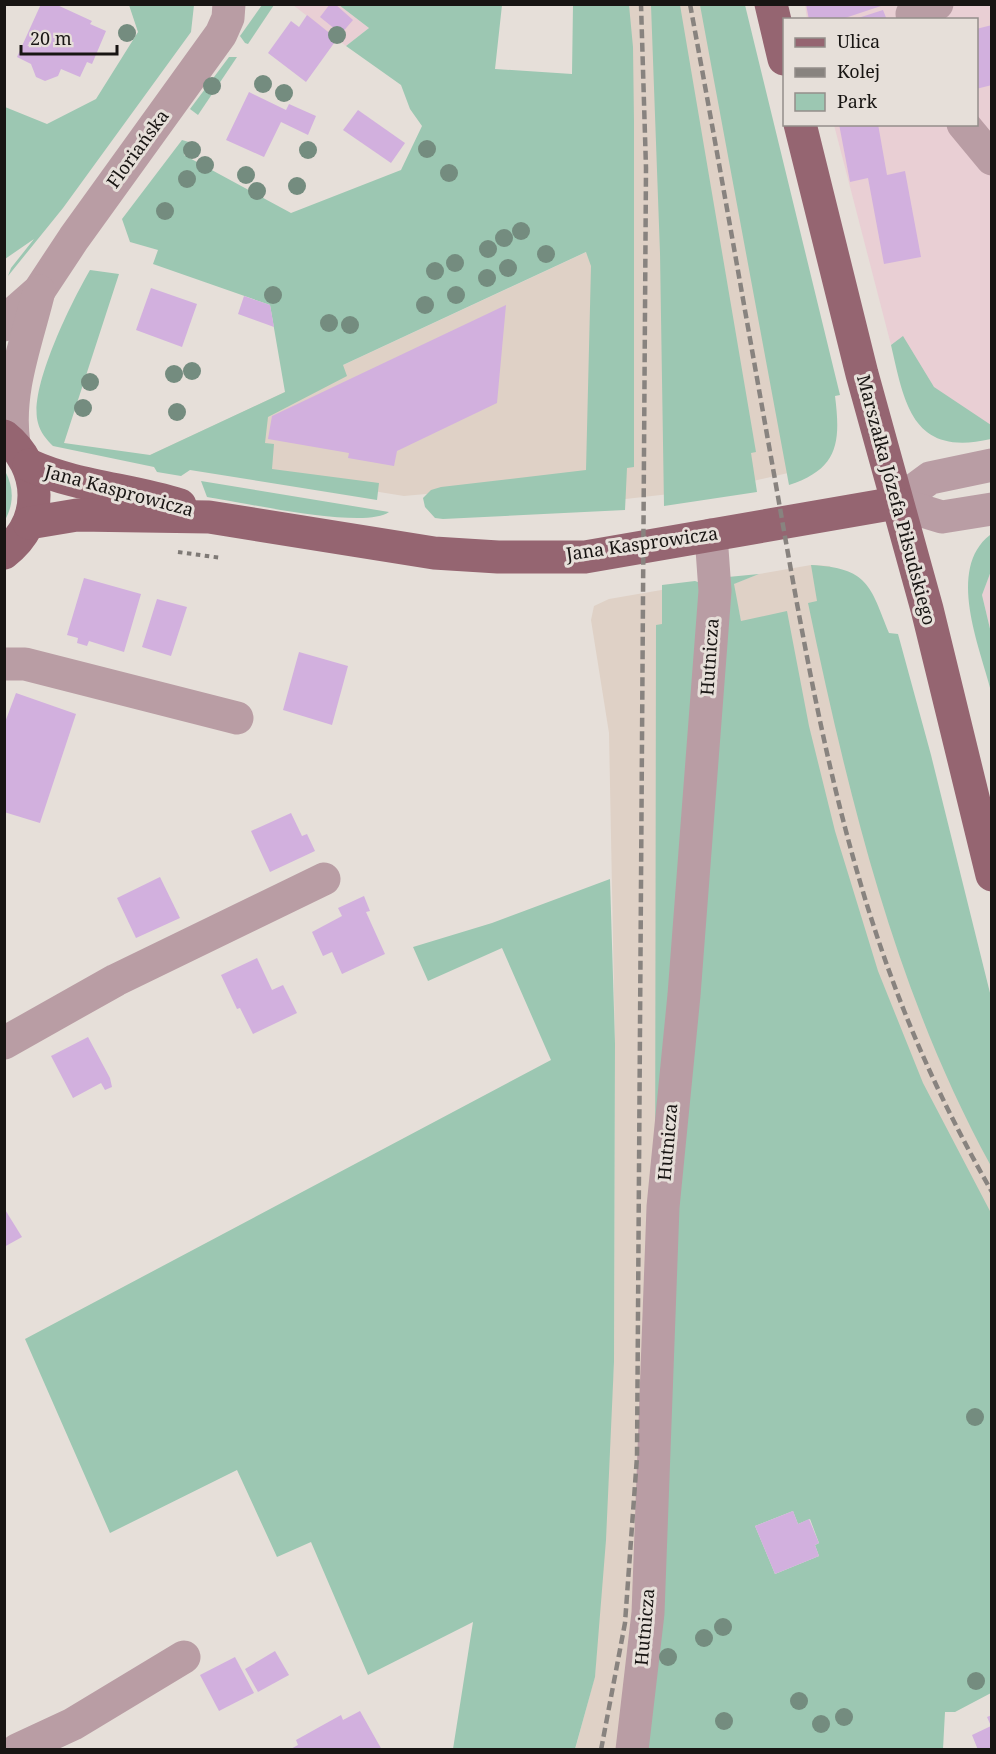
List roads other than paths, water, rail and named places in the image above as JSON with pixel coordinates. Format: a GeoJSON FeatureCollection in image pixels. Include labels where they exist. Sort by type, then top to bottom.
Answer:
{"type":"FeatureCollection","features":[{"type":"Feature","properties":{"kind":"main road"},"geometry":{"type":"LineString","coordinates":[[771,4],[783,55]]}},
{"type":"Feature","properties":{"kind":"main road","name":"Marszałka Józefa Piłsudskiego"},"geometry":{"type":"LineString","coordinates":[[801,126],[896,503],[922,591],[992,875]]}},
{"type":"Feature","properties":{"kind":"main road"},"geometry":{"type":"LineString","coordinates":[[4,554],[20,540],[29,523],[35,494],[16,448]]}},
{"type":"Feature","properties":{"kind":"main road","name":"Jana Kasprowicza"},"geometry":{"type":"LineString","coordinates":[[16,448],[66,480],[159,499],[210,517]]}},
{"type":"Feature","properties":{"kind":"main road","name":"Jana Kasprowicza"},"geometry":{"type":"LineString","coordinates":[[29,523],[76,515],[210,517],[434,553],[498,558],[585,557],[896,503]]}},
{"type":"Feature","properties":{"kind":"street","name":"Floriańska"},"geometry":{"type":"LineString","coordinates":[[4,325],[39,291],[67,247],[221,34],[228,18],[229,4]]}},
{"type":"Feature","properties":{"kind":"street"},"geometry":{"type":"LineString","coordinates":[[965,126],[992,159]]}},
{"type":"Feature","properties":{"kind":"street","name":"Floriańska"},"geometry":{"type":"LineString","coordinates":[[16,448],[11,423],[13,393],[39,291]]}},
{"type":"Feature","properties":{"kind":"street","name":"Jana Kasprowicza"},"geometry":{"type":"LineString","coordinates":[[896,503],[930,478],[992,465]]}},
{"type":"Feature","properties":{"kind":"street","name":"Jana Kasprowicza"},"geometry":{"type":"LineString","coordinates":[[896,503],[942,517],[992,509]]}},
{"type":"Feature","properties":{"kind":"street","name":"Hutnicza"},"geometry":{"type":"LineString","coordinates":[[632,1749],[648,1613],[663,1207],[684,995],[715,591],[711,535]]}},
{"type":"Feature","properties":{"kind":"street"},"geometry":{"type":"LineString","coordinates":[[4,664],[25,664],[237,718]]}},
{"type":"Feature","properties":{"kind":"street"},"geometry":{"type":"LineString","coordinates":[[4,1043],[116,980],[324,879]]}},
{"type":"Feature","properties":{"kind":"street"},"geometry":{"type":"LineString","coordinates":[[17,1749],[73,1724],[184,1657]]}},
{"type":"Feature","properties":{"kind":"railway"},"geometry":{"type":"LineString","coordinates":[[601,1750],[625,1623],[637,1457],[646,168],[641,4]]}},
{"type":"Feature","properties":{"kind":"railway"},"geometry":{"type":"LineString","coordinates":[[690,4],[809,666],[852,855],[902,1007],[937,1088],[992,1192]]}}]}
